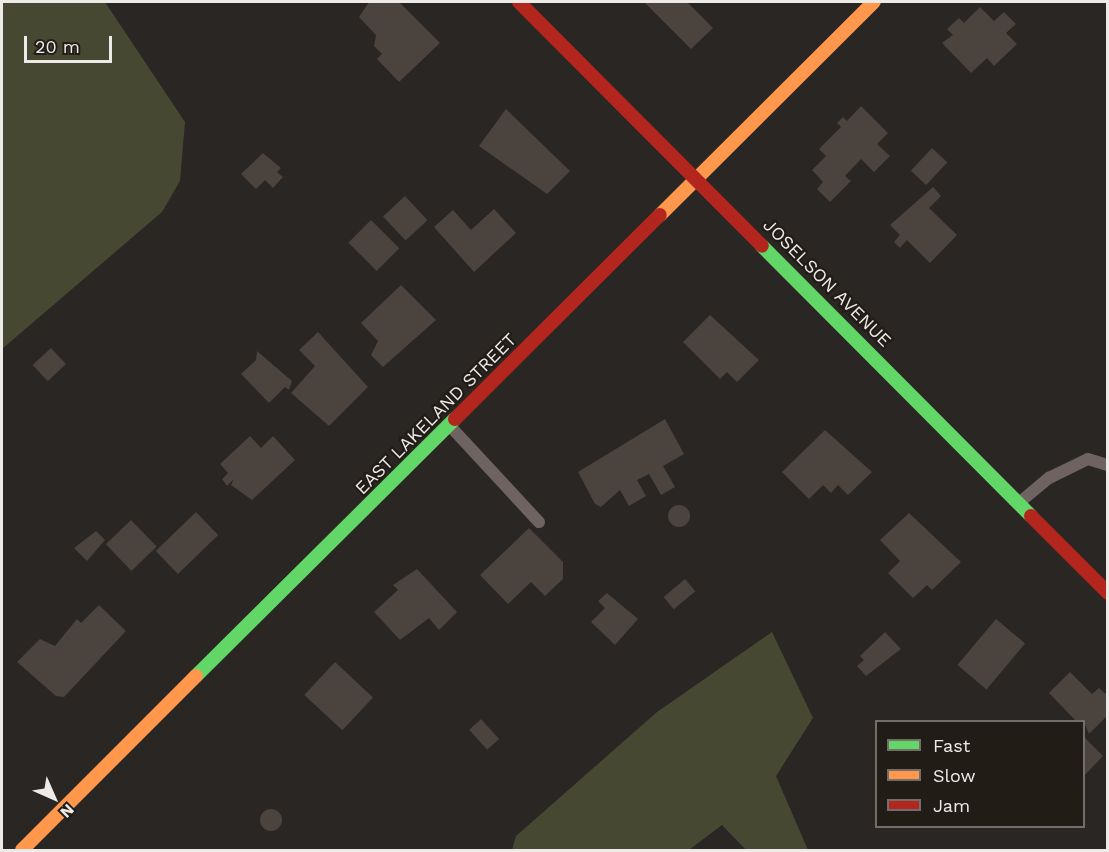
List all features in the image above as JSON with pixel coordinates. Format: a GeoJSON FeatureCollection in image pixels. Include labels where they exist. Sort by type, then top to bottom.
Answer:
{"type":"FeatureCollection","features":[{"type":"Feature","properties":{"kind":"street","name":"JOSELSON AVENUE"},"geometry":{"type":"LineString","coordinates":[[519,2],[698,178],[1107,593]]}},
{"type":"Feature","properties":{"kind":"street","name":"EAST LAKELAND STREET"},"geometry":{"type":"LineString","coordinates":[[22,850],[874,2]]}},
{"type":"Feature","properties":{"kind":"lane"},"geometry":{"type":"LineString","coordinates":[[449,426],[539,522]]}},
{"type":"Feature","properties":{"kind":"lane"},"geometry":{"type":"LineString","coordinates":[[1019,503],[1049,478],[1088,459],[1107,465]]}},
{"type":"Feature","properties":{"kind":"green space"},"geometry":{"type":"Polygon","coordinates":[[[2,2],[105,2],[185,122],[180,181],[162,212],[2,349],[2,2]]]}},
{"type":"Feature","properties":{"kind":"green space"},"geometry":{"type":"Polygon","coordinates":[[[772,632],[813,718],[776,776],[808,850],[746,850],[722,825],[689,850],[512,850],[516,836],[657,712],[772,632]]]}},
{"type":"Feature","properties":{"kind":"building"},"geometry":{"type":"Polygon","coordinates":[[[369,2],[399,2],[440,43],[399,82],[377,59],[382,54],[374,46],[376,35],[359,17],[369,2]]]}},
{"type":"Feature","properties":{"kind":"building"},"geometry":{"type":"Polygon","coordinates":[[[644,2],[687,2],[713,28],[691,49],[644,2]]]}},
{"type":"Feature","properties":{"kind":"building"},"geometry":{"type":"Polygon","coordinates":[[[980,7],[994,21],[1004,12],[1016,24],[1006,33],[1017,44],[994,66],[987,58],[971,73],[942,43],[953,35],[947,29],[959,18],[964,23],[980,7]]]}},
{"type":"Feature","properties":{"kind":"building"},"geometry":{"type":"Polygon","coordinates":[[[861,106],[888,133],[877,144],[890,156],[874,172],[861,159],[845,176],[851,181],[830,202],[817,189],[823,182],[812,170],[826,156],[819,149],[841,127],[837,123],[843,117],[847,121],[861,106]]]}},
{"type":"Feature","properties":{"kind":"building"},"geometry":{"type":"Polygon","coordinates":[[[506,109],[570,171],[547,194],[479,146],[506,109]]]}},
{"type":"Feature","properties":{"kind":"building"},"geometry":{"type":"Polygon","coordinates":[[[932,148],[947,162],[926,185],[911,171],[932,148]]]}},
{"type":"Feature","properties":{"kind":"building"},"geometry":{"type":"Polygon","coordinates":[[[263,153],[281,168],[277,172],[283,177],[273,188],[265,180],[256,189],[241,174],[263,153]]]}},
{"type":"Feature","properties":{"kind":"building"},"geometry":{"type":"Polygon","coordinates":[[[933,187],[941,196],[929,208],[957,235],[930,263],[907,240],[900,248],[894,242],[900,235],[890,225],[933,187]]]}},
{"type":"Feature","properties":{"kind":"building"},"geometry":{"type":"Polygon","coordinates":[[[405,196],[428,220],[406,241],[383,216],[405,196]]]}},
{"type":"Feature","properties":{"kind":"building"},"geometry":{"type":"Polygon","coordinates":[[[494,209],[516,233],[474,272],[434,227],[453,210],[471,230],[494,209]]]}},
{"type":"Feature","properties":{"kind":"building"},"geometry":{"type":"Polygon","coordinates":[[[371,220],[399,248],[377,271],[348,243],[371,220]]]}},
{"type":"Feature","properties":{"kind":"building"},"geometry":{"type":"Polygon","coordinates":[[[401,285],[436,320],[383,367],[371,355],[378,341],[361,323],[401,285]]]}},
{"type":"Feature","properties":{"kind":"building"},"geometry":{"type":"Polygon","coordinates":[[[710,315],[759,360],[737,382],[727,372],[720,379],[683,342],[710,315]]]}},
{"type":"Feature","properties":{"kind":"building"},"geometry":{"type":"Polygon","coordinates":[[[318,332],[368,387],[329,426],[291,393],[315,366],[299,350],[318,332]]]}},
{"type":"Feature","properties":{"kind":"building"},"geometry":{"type":"Polygon","coordinates":[[[51,348],[66,364],[48,381],[33,365],[51,348]]]}},
{"type":"Feature","properties":{"kind":"building"},"geometry":{"type":"Polygon","coordinates":[[[257,351],[292,381],[289,390],[285,387],[269,403],[241,374],[256,360],[257,351]]]}},
{"type":"Feature","properties":{"kind":"building"},"geometry":{"type":"Polygon","coordinates":[[[665,419],[684,454],[663,466],[675,487],[661,495],[649,474],[637,480],[646,496],[629,506],[620,490],[601,507],[595,504],[578,472],[665,419]]]}},
{"type":"Feature","properties":{"kind":"building"},"geometry":{"type":"Polygon","coordinates":[[[825,430],[872,472],[848,495],[838,485],[831,493],[823,485],[809,499],[782,472],[825,430]]]}},
{"type":"Feature","properties":{"kind":"building"},"geometry":{"type":"Polygon","coordinates":[[[250,436],[261,448],[273,436],[295,460],[252,500],[231,485],[234,479],[227,486],[222,479],[228,473],[220,464],[250,436]]]}},
{"type":"Feature","properties":{"kind":"building"},"geometry":{"type":"Polygon","coordinates":[[[679,505],[687,508],[690,516],[687,524],[679,527],[671,524],[668,516],[671,508],[679,505]]]}},
{"type":"Feature","properties":{"kind":"building"},"geometry":{"type":"Polygon","coordinates":[[[196,512],[218,535],[178,574],[156,551],[196,512]]]}},
{"type":"Feature","properties":{"kind":"building"},"geometry":{"type":"Polygon","coordinates":[[[909,513],[961,562],[932,590],[927,585],[913,598],[888,573],[900,561],[880,540],[909,513]]]}},
{"type":"Feature","properties":{"kind":"building"},"geometry":{"type":"Polygon","coordinates":[[[131,520],[157,547],[132,571],[106,544],[131,520]]]}},
{"type":"Feature","properties":{"kind":"building"},"geometry":{"type":"Polygon","coordinates":[[[529,528],[563,562],[563,579],[545,596],[531,582],[508,604],[480,575],[529,528]]]}},
{"type":"Feature","properties":{"kind":"building"},"geometry":{"type":"Polygon","coordinates":[[[96,531],[105,540],[87,561],[74,548],[96,531]]]}},
{"type":"Feature","properties":{"kind":"building"},"geometry":{"type":"Polygon","coordinates":[[[417,569],[457,612],[439,630],[429,618],[400,640],[374,612],[398,590],[393,585],[417,569]]]}},
{"type":"Feature","properties":{"kind":"building"},"geometry":{"type":"Polygon","coordinates":[[[685,579],[695,591],[674,609],[664,597],[685,579]]]}},
{"type":"Feature","properties":{"kind":"building"},"geometry":{"type":"Polygon","coordinates":[[[607,593],[638,619],[615,645],[591,622],[605,608],[598,601],[607,593]]]}},
{"type":"Feature","properties":{"kind":"building"},"geometry":{"type":"Polygon","coordinates":[[[99,605],[126,631],[64,697],[56,696],[17,662],[40,639],[55,646],[77,619],[81,623],[99,605]]]}},
{"type":"Feature","properties":{"kind":"building"},"geometry":{"type":"Polygon","coordinates":[[[996,619],[1025,643],[987,689],[957,665],[996,619]]]}},
{"type":"Feature","properties":{"kind":"building"},"geometry":{"type":"Polygon","coordinates":[[[885,632],[901,649],[866,676],[857,666],[864,660],[860,656],[885,632]]]}},
{"type":"Feature","properties":{"kind":"building"},"geometry":{"type":"Polygon","coordinates":[[[335,662],[373,697],[342,730],[304,695],[335,662]]]}},
{"type":"Feature","properties":{"kind":"building"},"geometry":{"type":"Polygon","coordinates":[[[1070,672],[1092,694],[1099,688],[1108,696],[1108,715],[1089,734],[1085,720],[1075,720],[1049,693],[1070,672]]]}},
{"type":"Feature","properties":{"kind":"building"},"geometry":{"type":"Polygon","coordinates":[[[481,719],[499,739],[487,750],[469,730],[481,719]]]}},
{"type":"Feature","properties":{"kind":"building"},"geometry":{"type":"Polygon","coordinates":[[[1085,738],[1103,756],[1085,775],[1085,738]]]}},
{"type":"Feature","properties":{"kind":"building"},"geometry":{"type":"Polygon","coordinates":[[[271,809],[279,812],[282,820],[279,828],[271,831],[263,828],[260,820],[263,812],[271,809]]]}},
{"type":"Feature","properties":{"kind":"traffic: fast"},"geometry":{"type":"LineString","coordinates":[[762,246],[1031,516]]}},
{"type":"Feature","properties":{"kind":"traffic: fast"},"geometry":{"type":"LineString","coordinates":[[196,676],[455,419]]}},
{"type":"Feature","properties":{"kind":"traffic: slow"},"geometry":{"type":"LineString","coordinates":[[660,215],[874,2]]}},
{"type":"Feature","properties":{"kind":"traffic: slow"},"geometry":{"type":"LineString","coordinates":[[22,850],[196,676]]}},
{"type":"Feature","properties":{"kind":"traffic: jam"},"geometry":{"type":"LineString","coordinates":[[519,2],[762,246]]}},
{"type":"Feature","properties":{"kind":"traffic: jam"},"geometry":{"type":"LineString","coordinates":[[455,419],[660,215]]}},
{"type":"Feature","properties":{"kind":"traffic: jam"},"geometry":{"type":"LineString","coordinates":[[1031,516],[1108,593]]}}]}
